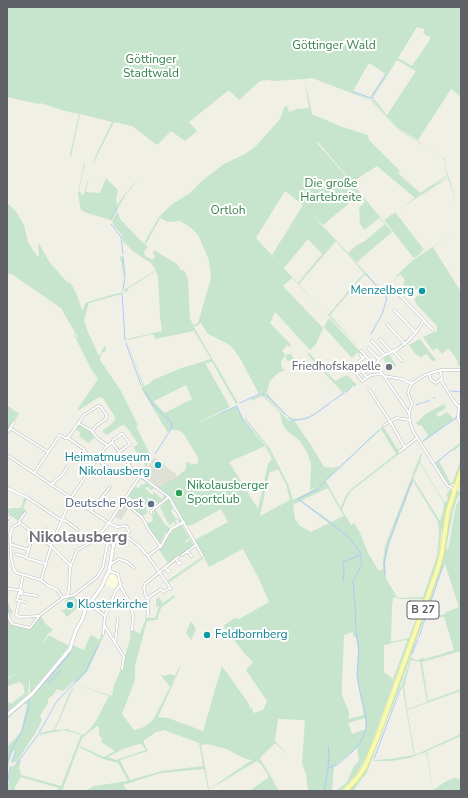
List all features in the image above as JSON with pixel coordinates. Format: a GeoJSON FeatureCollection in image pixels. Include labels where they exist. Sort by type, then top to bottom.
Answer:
{"type":"FeatureCollection","features":[{"type":"Feature","properties":{"kind":"main road","name":"B 27"},"geometry":{"type":"LineString","coordinates":[[345,791],[358,776],[370,756],[438,568],[447,518],[461,471]]}},
{"type":"Feature","properties":{"kind":"street"},"geometry":{"type":"LineString","coordinates":[[395,290],[433,330]]}},
{"type":"Feature","properties":{"kind":"street"},"geometry":{"type":"LineString","coordinates":[[394,310],[416,333]]}},
{"type":"Feature","properties":{"kind":"street"},"geometry":{"type":"LineString","coordinates":[[365,372],[375,365],[379,359],[405,344],[416,333],[424,320]]}},
{"type":"Feature","properties":{"kind":"street"},"geometry":{"type":"LineString","coordinates":[[387,324],[405,344]]}},
{"type":"Feature","properties":{"kind":"street"},"geometry":{"type":"LineString","coordinates":[[380,339],[402,361]]}},
{"type":"Feature","properties":{"kind":"street"},"geometry":{"type":"LineString","coordinates":[[372,341],[385,355]]}},
{"type":"Feature","properties":{"kind":"street"},"geometry":{"type":"LineString","coordinates":[[368,348],[379,359]]}},
{"type":"Feature","properties":{"kind":"street"},"geometry":{"type":"LineString","coordinates":[[363,359],[360,353],[375,365],[383,375],[409,413],[413,431],[447,485],[455,490]]}},
{"type":"Feature","properties":{"kind":"street"},"geometry":{"type":"LineString","coordinates":[[352,368],[365,356]]}},
{"type":"Feature","properties":{"kind":"street"},"geometry":{"type":"LineString","coordinates":[[362,368],[369,360]]}},
{"type":"Feature","properties":{"kind":"street"},"geometry":{"type":"LineString","coordinates":[[354,361],[357,364]]}},
{"type":"Feature","properties":{"kind":"street"},"geometry":{"type":"LineString","coordinates":[[350,366],[362,381],[372,374],[402,379],[412,384]]}},
{"type":"Feature","properties":{"kind":"street"},"geometry":{"type":"LineString","coordinates":[[409,413],[412,405],[408,392],[412,384],[429,374],[440,370],[461,370]]}},
{"type":"Feature","properties":{"kind":"street"},"geometry":{"type":"LineString","coordinates":[[440,370],[443,377],[441,380],[452,398],[460,406],[458,417],[460,425]]}},
{"type":"Feature","properties":{"kind":"street"},"geometry":{"type":"LineString","coordinates":[[361,371],[367,377]]}},
{"type":"Feature","properties":{"kind":"street"},"geometry":{"type":"LineString","coordinates":[[429,374],[434,383],[441,380]]}},
{"type":"Feature","properties":{"kind":"street"},"geometry":{"type":"LineString","coordinates":[[369,389],[390,421],[405,448]]}},
{"type":"Feature","properties":{"kind":"street"},"geometry":{"type":"LineString","coordinates":[[68,438],[84,415],[98,406],[101,407],[107,416],[106,419],[92,431]]}},
{"type":"Feature","properties":{"kind":"street"},"geometry":{"type":"LineString","coordinates":[[384,425],[398,417],[410,420]]}},
{"type":"Feature","properties":{"kind":"street"},"geometry":{"type":"LineString","coordinates":[[7,433],[14,422]]}},
{"type":"Feature","properties":{"kind":"street"},"geometry":{"type":"LineString","coordinates":[[78,423],[92,431],[97,438],[107,445]]}},
{"type":"Feature","properties":{"kind":"street"},"geometry":{"type":"LineString","coordinates":[[10,428],[48,452]]}},
{"type":"Feature","properties":{"kind":"street"},"geometry":{"type":"LineString","coordinates":[[41,580],[51,546],[71,498],[107,445],[112,443],[113,440],[121,434],[124,434],[130,444],[119,452]]}},
{"type":"Feature","properties":{"kind":"street"},"geometry":{"type":"LineString","coordinates":[[34,473],[60,435],[68,438],[84,449],[86,453],[120,475],[124,469],[130,465]]}},
{"type":"Feature","properties":{"kind":"street"},"geometry":{"type":"LineString","coordinates":[[399,452],[418,438]]}},
{"type":"Feature","properties":{"kind":"street"},"geometry":{"type":"LineString","coordinates":[[112,443],[135,471],[169,497],[202,555]]}},
{"type":"Feature","properties":{"kind":"street"},"geometry":{"type":"LineString","coordinates":[[7,455],[109,523],[117,527],[126,526],[129,532],[126,536],[118,538],[114,542],[110,542],[106,547],[103,565],[99,574],[74,595],[63,598],[38,616],[29,628],[13,624],[10,621],[7,611]]}},
{"type":"Feature","properties":{"kind":"street"},"geometry":{"type":"LineString","coordinates":[[51,485],[66,470],[67,467]]}},
{"type":"Feature","properties":{"kind":"street"},"geometry":{"type":"LineString","coordinates":[[67,597],[69,589],[70,566],[78,549],[92,542],[109,523],[146,467]]}},
{"type":"Feature","properties":{"kind":"street"},"geometry":{"type":"LineString","coordinates":[[450,487],[458,481]]}},
{"type":"Feature","properties":{"kind":"street"},"geometry":{"type":"LineString","coordinates":[[447,485],[455,490]]}},
{"type":"Feature","properties":{"kind":"street"},"geometry":{"type":"LineString","coordinates":[[91,511],[110,487]]}},
{"type":"Feature","properties":{"kind":"street"},"geometry":{"type":"LineString","coordinates":[[7,488],[28,498],[78,530]]}},
{"type":"Feature","properties":{"kind":"street"},"geometry":{"type":"LineString","coordinates":[[151,513],[151,511],[169,497]]}},
{"type":"Feature","properties":{"kind":"street"},"geometry":{"type":"LineString","coordinates":[[123,502],[142,517],[160,547]]}},
{"type":"Feature","properties":{"kind":"street"},"geometry":{"type":"LineString","coordinates":[[20,523],[19,521],[25,513]]}},
{"type":"Feature","properties":{"kind":"street"},"geometry":{"type":"LineString","coordinates":[[7,520],[10,516]]}},
{"type":"Feature","properties":{"kind":"street"},"geometry":{"type":"LineString","coordinates":[[148,556],[160,547],[171,529],[184,522]]}},
{"type":"Feature","properties":{"kind":"street"},"geometry":{"type":"LineString","coordinates":[[20,523],[51,546],[70,566]]}},
{"type":"Feature","properties":{"kind":"street"},"geometry":{"type":"LineString","coordinates":[[20,523],[15,525],[10,531],[12,565],[15,572],[41,580],[48,586],[57,590],[63,598]]}},
{"type":"Feature","properties":{"kind":"street"},"geometry":{"type":"LineString","coordinates":[[7,528],[10,531]]}},
{"type":"Feature","properties":{"kind":"street"},"geometry":{"type":"LineString","coordinates":[[39,537],[46,529]]}},
{"type":"Feature","properties":{"kind":"street"},"geometry":{"type":"LineString","coordinates":[[26,557],[31,542],[28,541],[31,531]]}},
{"type":"Feature","properties":{"kind":"street"},"geometry":{"type":"LineString","coordinates":[[84,536],[92,542]]}},
{"type":"Feature","properties":{"kind":"street"},"geometry":{"type":"LineString","coordinates":[[126,536],[138,545],[148,556],[171,589],[163,592],[158,586]]}},
{"type":"Feature","properties":{"kind":"street"},"geometry":{"type":"LineString","coordinates":[[7,715],[32,694],[68,650],[89,604],[101,588],[109,571],[114,542]]}},
{"type":"Feature","properties":{"kind":"street"},"geometry":{"type":"LineString","coordinates":[[10,544],[29,550]]}},
{"type":"Feature","properties":{"kind":"street"},"geometry":{"type":"LineString","coordinates":[[182,555],[196,545]]}},
{"type":"Feature","properties":{"kind":"street"},"geometry":{"type":"LineString","coordinates":[[187,551],[190,555]]}},
{"type":"Feature","properties":{"kind":"street"},"geometry":{"type":"LineString","coordinates":[[16,554],[46,564]]}},
{"type":"Feature","properties":{"kind":"street"},"geometry":{"type":"LineString","coordinates":[[147,617],[147,598],[144,590],[145,584],[178,557]]}},
{"type":"Feature","properties":{"kind":"street"},"geometry":{"type":"LineString","coordinates":[[110,564],[119,559],[127,562],[134,568]]}},
{"type":"Feature","properties":{"kind":"street"},"geometry":{"type":"LineString","coordinates":[[176,559],[178,563]]}},
{"type":"Feature","properties":{"kind":"street"},"geometry":{"type":"LineString","coordinates":[[109,571],[118,574],[121,585],[132,608],[134,621],[132,630]]}},
{"type":"Feature","properties":{"kind":"street"},"geometry":{"type":"LineString","coordinates":[[23,575],[16,615],[20,617],[38,616]]}},
{"type":"Feature","properties":{"kind":"street"},"geometry":{"type":"LineString","coordinates":[[103,634],[105,616],[116,590],[121,585]]}},
{"type":"Feature","properties":{"kind":"street"},"geometry":{"type":"LineString","coordinates":[[10,589],[37,596]]}},
{"type":"Feature","properties":{"kind":"street"},"geometry":{"type":"LineString","coordinates":[[147,598],[161,589]]}},
{"type":"Feature","properties":{"kind":"street"},"geometry":{"type":"LineString","coordinates":[[19,601],[25,602]]}},
{"type":"Feature","properties":{"kind":"street"},"geometry":{"type":"LineString","coordinates":[[89,604],[105,616]]}},
{"type":"Feature","properties":{"kind":"street"},"geometry":{"type":"LineString","coordinates":[[115,643],[118,618]]}},
{"type":"Feature","properties":{"kind":"street"},"geometry":{"type":"LineString","coordinates":[[104,625],[124,657],[122,669]]}},
{"type":"Feature","properties":{"kind":"shaded area"},"geometry":{"type":"Polygon","coordinates":[[[154,457],[176,474],[177,477],[158,487],[143,474],[154,457]]]}},
{"type":"Feature","properties":{"kind":"shaded area"},"geometry":{"type":"Polygon","coordinates":[[[123,504],[129,507],[121,520],[115,517],[123,504]]]}},
{"type":"Feature","properties":{"kind":"shaded area"},"geometry":{"type":"Polygon","coordinates":[[[110,572],[118,575],[115,589],[104,584],[110,572]]]}},
{"type":"Feature","properties":{"kind":"green space","name":"Göttinger Stadtwald"},"geometry":{"type":"Polygon","coordinates":[[[7,7],[461,7],[461,97],[451,89],[418,140],[424,144],[398,128],[441,157],[399,130],[370,100],[312,78],[260,81],[239,100],[229,90],[189,122],[197,131],[185,141],[171,131],[157,145],[132,126],[114,122],[94,162],[112,122],[80,114],[71,157],[70,155],[79,114],[40,103],[7,97],[7,7]],[[417,27],[398,58],[412,66],[431,38],[423,33],[425,29],[417,27]],[[397,60],[373,98],[387,115],[416,71],[397,60]],[[369,63],[353,91],[370,98],[386,74],[369,63]],[[353,92],[371,100],[397,127],[372,100],[372,97],[371,99],[353,92]]]}},
{"type":"Feature","properties":{"kind":"green space"},"geometry":{"type":"Polygon","coordinates":[[[305,79],[312,114],[342,127],[368,135],[369,140],[400,171],[398,173],[420,193],[447,175],[444,161],[441,157],[444,159],[448,176],[432,186],[449,177],[456,203],[448,178],[398,210],[415,198],[377,166],[352,182],[318,142],[317,143],[392,232],[357,262],[348,253],[385,224],[379,218],[364,230],[359,222],[359,208],[365,202],[359,195],[323,225],[311,214],[336,240],[387,297],[365,274],[330,315],[362,351],[328,315],[364,273],[336,241],[299,284],[298,283],[322,254],[308,239],[284,268],[272,255],[303,205],[285,191],[256,238],[328,316],[292,278],[283,286],[323,328],[316,344],[310,350],[275,312],[270,323],[291,345],[290,347],[287,345],[282,351],[286,355],[281,362],[282,368],[285,370],[278,373],[270,381],[266,395],[261,394],[239,403],[259,394],[241,360],[232,347],[208,334],[201,323],[194,327],[238,403],[236,404],[212,362],[205,363],[230,407],[194,424],[237,406],[244,421],[268,449],[278,469],[268,448],[244,419],[245,418],[269,447],[288,484],[293,500],[318,487],[310,490],[311,464],[307,452],[300,441],[286,430],[282,423],[280,413],[264,397],[261,396],[252,401],[251,399],[264,395],[288,420],[295,422],[324,467],[333,468],[339,466],[331,475],[383,426],[400,453],[351,491],[342,510],[351,525],[354,523],[360,533],[368,553],[379,571],[383,569],[385,546],[421,453],[422,455],[420,462],[445,503],[448,498],[446,495],[450,489],[452,491],[443,532],[442,526],[439,555],[433,575],[368,754],[356,775],[341,791],[336,791],[347,782],[354,766],[359,761],[357,748],[334,766],[332,791],[308,791],[306,774],[302,763],[305,720],[278,719],[275,741],[289,755],[275,743],[260,758],[279,791],[249,791],[269,777],[261,764],[257,761],[208,790],[204,769],[161,773],[123,785],[128,791],[86,791],[94,786],[128,781],[118,763],[103,759],[79,747],[104,757],[115,751],[101,742],[102,740],[99,734],[99,727],[97,726],[82,738],[62,791],[56,791],[59,788],[21,777],[15,787],[15,791],[7,791],[11,767],[21,759],[19,767],[21,775],[61,786],[81,735],[64,730],[39,735],[40,733],[54,730],[69,694],[75,684],[112,696],[113,688],[121,669],[130,639],[131,629],[140,634],[146,618],[155,618],[159,606],[156,607],[156,600],[159,597],[163,603],[174,595],[175,597],[161,608],[157,620],[147,621],[135,666],[135,680],[122,714],[134,730],[144,727],[153,720],[170,687],[160,674],[164,676],[171,674],[175,676],[179,667],[180,668],[158,717],[168,718],[203,731],[222,666],[249,704],[249,708],[251,707],[254,713],[263,710],[267,701],[246,670],[253,662],[223,626],[235,618],[239,619],[269,602],[243,549],[209,567],[195,540],[228,522],[221,509],[192,525],[187,526],[172,500],[158,487],[177,477],[186,469],[186,463],[190,462],[191,465],[198,463],[198,457],[183,433],[178,430],[172,430],[171,428],[168,433],[141,388],[143,386],[127,341],[144,386],[153,380],[179,369],[211,359],[194,331],[155,339],[153,334],[127,339],[162,331],[158,276],[156,271],[129,288],[125,294],[125,289],[156,270],[151,263],[123,243],[122,235],[114,226],[112,221],[119,209],[118,212],[120,219],[142,242],[148,247],[144,251],[145,256],[153,260],[155,256],[153,253],[154,250],[177,264],[182,271],[184,270],[188,279],[190,318],[193,325],[198,323],[211,278],[209,260],[198,235],[190,227],[180,221],[168,222],[160,218],[146,244],[144,243],[159,217],[171,205],[190,193],[203,180],[224,164],[245,154],[256,146],[280,119],[285,106],[287,106],[289,112],[297,109],[309,108],[305,79]],[[186,385],[154,401],[165,413],[192,399],[186,385]],[[381,429],[326,481],[341,508],[345,497],[350,490],[396,454],[381,429]],[[265,446],[229,462],[258,509],[268,464],[272,459],[265,446]],[[420,463],[413,478],[440,521],[444,507],[443,501],[420,463]],[[278,469],[269,473],[260,516],[290,500],[286,484],[278,469]],[[413,481],[388,546],[385,564],[386,579],[399,598],[423,597],[437,556],[439,534],[438,522],[413,481]],[[328,488],[302,500],[331,522],[344,516],[328,488]],[[300,501],[293,505],[295,519],[300,526],[311,532],[329,523],[300,501]],[[393,598],[391,642],[409,638],[423,600],[393,598]],[[353,632],[344,635],[342,695],[349,712],[349,719],[363,715],[364,713],[357,679],[358,650],[356,637],[353,636],[353,632]],[[405,640],[384,645],[384,672],[393,679],[407,641],[405,640]],[[75,684],[55,730],[67,729],[83,735],[96,721],[109,696],[75,684]],[[365,718],[348,723],[352,734],[366,729],[365,718]],[[164,730],[156,732],[143,741],[148,751],[120,760],[130,780],[162,771],[203,766],[199,743],[164,730]],[[139,744],[123,749],[108,757],[116,760],[146,750],[141,744],[139,744]],[[207,744],[201,745],[209,789],[252,760],[246,759],[226,749],[207,744]]]}},
{"type":"Feature","properties":{"kind":"green space"},"geometry":{"type":"Polygon","coordinates":[[[84,162],[79,191],[81,192],[81,195],[84,194],[89,175],[86,192],[100,193],[106,178],[118,190],[116,199],[117,205],[125,194],[137,182],[126,194],[111,220],[81,210],[78,194],[84,162]]]}},
{"type":"Feature","properties":{"kind":"green space"},"geometry":{"type":"Polygon","coordinates":[[[7,203],[15,210],[24,225],[28,242],[37,256],[39,256],[39,244],[50,263],[68,283],[69,282],[72,285],[82,311],[87,302],[122,292],[124,279],[122,294],[89,303],[84,321],[99,356],[105,345],[106,351],[101,353],[100,360],[121,391],[138,425],[136,426],[151,456],[151,460],[146,466],[133,447],[138,444],[126,426],[122,425],[107,435],[103,432],[103,430],[114,422],[115,417],[103,398],[99,397],[77,410],[98,379],[91,369],[74,333],[78,340],[77,336],[61,308],[10,273],[7,277],[7,203]]]}},
{"type":"Feature","properties":{"kind":"green space"},"geometry":{"type":"Polygon","coordinates":[[[395,212],[425,251],[423,250],[414,258],[384,220],[395,212]]]}},
{"type":"Feature","properties":{"kind":"green space"},"geometry":{"type":"Polygon","coordinates":[[[461,228],[433,247],[461,292],[461,368],[457,363],[456,358],[448,348],[442,354],[437,348],[433,351],[423,337],[437,331],[437,326],[417,305],[414,299],[425,290],[421,286],[414,291],[413,289],[409,290],[403,284],[405,280],[400,274],[393,285],[397,275],[413,260],[461,228]]]}},
{"type":"Feature","properties":{"kind":"green space"},"geometry":{"type":"Polygon","coordinates":[[[120,256],[123,257],[124,279],[120,256]]]}},
{"type":"Feature","properties":{"kind":"green space"},"geometry":{"type":"Polygon","coordinates":[[[328,319],[330,319],[364,356],[363,357],[358,352],[352,358],[324,327],[328,319]]]}},
{"type":"Feature","properties":{"kind":"green space"},"geometry":{"type":"Polygon","coordinates":[[[420,339],[436,360],[431,360],[427,354],[420,358],[419,355],[416,355],[409,345],[420,339]]]}},
{"type":"Feature","properties":{"kind":"green space"},"geometry":{"type":"Polygon","coordinates":[[[309,353],[335,381],[347,375],[356,384],[311,417],[292,421],[266,396],[268,392],[269,396],[286,414],[291,418],[298,419],[311,416],[343,393],[307,354],[309,353]]]}},
{"type":"Feature","properties":{"kind":"green space"},"geometry":{"type":"Polygon","coordinates":[[[291,354],[294,359],[289,361],[286,360],[286,355],[291,354]]]}},
{"type":"Feature","properties":{"kind":"green space"},"geometry":{"type":"Polygon","coordinates":[[[389,354],[396,366],[389,370],[383,358],[389,354]]]}},
{"type":"Feature","properties":{"kind":"green space"},"geometry":{"type":"Polygon","coordinates":[[[444,404],[446,408],[436,414],[439,417],[447,412],[454,419],[457,415],[457,417],[422,443],[428,435],[421,425],[419,426],[416,423],[427,413],[444,404]]]}},
{"type":"Feature","properties":{"kind":"green space"},"geometry":{"type":"Polygon","coordinates":[[[7,405],[19,414],[7,432],[7,405]]]}},
{"type":"Feature","properties":{"kind":"green space"},"geometry":{"type":"Polygon","coordinates":[[[80,424],[95,437],[88,443],[79,436],[81,433],[75,429],[77,425],[80,424]]]}},
{"type":"Feature","properties":{"kind":"green space"},"geometry":{"type":"Polygon","coordinates":[[[461,442],[461,445],[454,451],[452,450],[439,461],[451,484],[461,458],[461,467],[458,477],[454,484],[449,485],[435,463],[461,442]]]}},
{"type":"Feature","properties":{"kind":"green space"},"geometry":{"type":"Polygon","coordinates":[[[142,477],[154,488],[152,491],[148,487],[145,488],[150,493],[153,495],[154,492],[162,499],[164,497],[163,493],[167,497],[157,504],[157,502],[146,496],[150,502],[147,505],[144,503],[145,501],[141,503],[147,508],[146,510],[148,512],[143,516],[130,507],[135,501],[128,496],[134,487],[139,488],[141,484],[144,485],[146,482],[141,479],[135,485],[142,477]]]}},
{"type":"Feature","properties":{"kind":"green space"},"geometry":{"type":"Polygon","coordinates":[[[457,491],[460,492],[453,512],[446,548],[448,550],[456,506],[461,496],[461,651],[422,662],[428,701],[461,689],[461,691],[407,710],[415,755],[461,734],[461,736],[427,751],[433,790],[454,778],[461,779],[461,791],[433,791],[426,752],[409,758],[391,761],[373,761],[414,755],[402,685],[411,657],[415,660],[419,660],[454,650],[444,617],[426,617],[427,615],[443,615],[446,612],[459,607],[445,564],[440,573],[402,681],[367,772],[353,791],[347,791],[361,777],[372,756],[439,571],[449,519],[457,491]],[[411,660],[404,687],[407,709],[427,702],[420,662],[411,660]]]}},
{"type":"Feature","properties":{"kind":"green space"},"geometry":{"type":"Polygon","coordinates":[[[24,498],[27,499],[23,508],[26,510],[18,521],[7,512],[7,508],[21,508],[24,498]]]}},
{"type":"Feature","properties":{"kind":"green space"},"geometry":{"type":"Polygon","coordinates":[[[169,499],[172,502],[170,503],[173,509],[171,511],[176,519],[179,518],[182,521],[179,523],[178,519],[175,521],[177,524],[176,525],[173,521],[173,523],[169,525],[168,523],[170,522],[167,522],[166,517],[163,516],[164,514],[160,507],[169,499]]]}},
{"type":"Feature","properties":{"kind":"green space"},"geometry":{"type":"Polygon","coordinates":[[[155,509],[166,526],[168,525],[170,529],[167,533],[165,533],[160,545],[146,524],[153,521],[152,514],[154,514],[155,509]]]}},
{"type":"Feature","properties":{"kind":"green space"},"geometry":{"type":"Polygon","coordinates":[[[181,525],[190,538],[185,541],[186,543],[190,539],[194,546],[159,570],[168,563],[159,550],[172,530],[181,525]]]}},
{"type":"Feature","properties":{"kind":"green space"},"geometry":{"type":"Polygon","coordinates":[[[202,557],[203,559],[168,583],[167,581],[202,557]]]}},
{"type":"Feature","properties":{"kind":"green space"},"geometry":{"type":"Polygon","coordinates":[[[73,596],[77,600],[77,608],[67,617],[61,609],[64,610],[67,607],[70,609],[73,606],[75,603],[74,600],[68,604],[65,601],[69,597],[73,596]]]}},
{"type":"Feature","properties":{"kind":"green space"},"geometry":{"type":"Polygon","coordinates":[[[7,600],[13,613],[8,614],[12,625],[30,629],[40,615],[45,623],[53,630],[48,634],[41,645],[49,635],[69,646],[30,694],[30,676],[28,694],[7,713],[7,701],[11,704],[25,693],[23,685],[20,682],[7,686],[7,679],[17,673],[7,678],[7,600]]]}},
{"type":"Feature","properties":{"kind":"green space"},"geometry":{"type":"Polygon","coordinates":[[[191,621],[196,629],[191,640],[186,633],[191,621]]]}},
{"type":"Feature","properties":{"kind":"green space"},"geometry":{"type":"Polygon","coordinates":[[[102,634],[104,635],[87,672],[76,683],[74,681],[63,691],[57,689],[48,699],[48,703],[40,716],[42,720],[36,732],[17,761],[12,763],[15,752],[13,750],[7,769],[7,747],[21,732],[27,704],[23,705],[7,719],[7,716],[22,704],[73,645],[84,650],[90,636],[92,635],[99,640],[102,634]]]}},
{"type":"Feature","properties":{"kind":"waterway"},"geometry":{"type":"LineString","coordinates":[[371,97],[386,74]]}},
{"type":"Feature","properties":{"kind":"waterway"},"geometry":{"type":"LineString","coordinates":[[354,92],[371,98]]}},
{"type":"Feature","properties":{"kind":"waterway"},"geometry":{"type":"LineString","coordinates":[[111,220],[117,208]]}},
{"type":"Feature","properties":{"kind":"waterway"},"geometry":{"type":"LineString","coordinates":[[111,224],[121,237],[123,254]]}},
{"type":"Feature","properties":{"kind":"waterway"},"geometry":{"type":"LineString","coordinates":[[123,257],[125,276],[123,290]]}},
{"type":"Feature","properties":{"kind":"waterway"},"geometry":{"type":"LineString","coordinates":[[366,274],[387,298],[382,314],[371,334]]}},
{"type":"Feature","properties":{"kind":"waterway"},"geometry":{"type":"LineString","coordinates":[[122,294],[125,340]]}},
{"type":"Feature","properties":{"kind":"waterway"},"geometry":{"type":"LineString","coordinates":[[126,343],[141,385]]}},
{"type":"Feature","properties":{"kind":"waterway"},"geometry":{"type":"LineString","coordinates":[[346,392],[351,388]]}},
{"type":"Feature","properties":{"kind":"waterway"},"geometry":{"type":"LineString","coordinates":[[144,390],[153,405],[171,422],[172,427],[169,433]]}},
{"type":"Feature","properties":{"kind":"waterway"},"geometry":{"type":"LineString","coordinates":[[451,391],[461,392]]}},
{"type":"Feature","properties":{"kind":"waterway"},"geometry":{"type":"LineString","coordinates":[[334,400],[344,393]]}},
{"type":"Feature","properties":{"kind":"waterway"},"geometry":{"type":"LineString","coordinates":[[240,403],[260,394]]}},
{"type":"Feature","properties":{"kind":"waterway"},"geometry":{"type":"LineString","coordinates":[[267,396],[286,415]]}},
{"type":"Feature","properties":{"kind":"waterway"},"geometry":{"type":"LineString","coordinates":[[423,403],[430,400]]}},
{"type":"Feature","properties":{"kind":"waterway"},"geometry":{"type":"LineString","coordinates":[[416,405],[421,403]]}},
{"type":"Feature","properties":{"kind":"waterway"},"geometry":{"type":"LineString","coordinates":[[319,411],[329,404]]}},
{"type":"Feature","properties":{"kind":"waterway"},"geometry":{"type":"LineString","coordinates":[[221,413],[237,406],[243,420],[253,432]]}},
{"type":"Feature","properties":{"kind":"waterway"},"geometry":{"type":"LineString","coordinates":[[305,419],[310,417]]}},
{"type":"Feature","properties":{"kind":"waterway"},"geometry":{"type":"LineString","coordinates":[[454,420],[457,417]]}},
{"type":"Feature","properties":{"kind":"waterway"},"geometry":{"type":"LineString","coordinates":[[289,418],[293,421],[297,420]]}},
{"type":"Feature","properties":{"kind":"waterway"},"geometry":{"type":"LineString","coordinates":[[298,420],[304,419]]}},
{"type":"Feature","properties":{"kind":"waterway"},"geometry":{"type":"LineString","coordinates":[[423,441],[453,420]]}},
{"type":"Feature","properties":{"kind":"waterway"},"geometry":{"type":"LineString","coordinates":[[326,480],[379,430]]}},
{"type":"Feature","properties":{"kind":"waterway"},"geometry":{"type":"LineString","coordinates":[[155,454],[168,434]]}},
{"type":"Feature","properties":{"kind":"waterway"},"geometry":{"type":"LineString","coordinates":[[436,463],[449,452]]}},
{"type":"Feature","properties":{"kind":"waterway"},"geometry":{"type":"LineString","coordinates":[[411,485],[412,481]]}},
{"type":"Feature","properties":{"kind":"waterway"},"geometry":{"type":"LineString","coordinates":[[325,482],[318,489],[298,499],[344,533],[349,539]]}},
{"type":"Feature","properties":{"kind":"waterway"},"geometry":{"type":"LineString","coordinates":[[401,511],[410,486]]}},
{"type":"Feature","properties":{"kind":"waterway"},"geometry":{"type":"LineString","coordinates":[[394,529],[400,512]]}},
{"type":"Feature","properties":{"kind":"waterway"},"geometry":{"type":"LineString","coordinates":[[389,542],[394,530]]}},
{"type":"Feature","properties":{"kind":"waterway"},"geometry":{"type":"LineString","coordinates":[[350,539],[360,552],[362,564],[354,579]]}},
{"type":"Feature","properties":{"kind":"waterway"},"geometry":{"type":"LineString","coordinates":[[385,574],[384,563],[389,543]]}},
{"type":"Feature","properties":{"kind":"waterway"},"geometry":{"type":"LineString","coordinates":[[343,581],[343,562],[360,555]]}},
{"type":"Feature","properties":{"kind":"waterway"},"geometry":{"type":"LineString","coordinates":[[437,583],[443,566]]}},
{"type":"Feature","properties":{"kind":"waterway"},"geometry":{"type":"LineString","coordinates":[[353,580],[356,629]]}},
{"type":"Feature","properties":{"kind":"waterway"},"geometry":{"type":"LineString","coordinates":[[426,615],[437,584]]}},
{"type":"Feature","properties":{"kind":"waterway"},"geometry":{"type":"LineString","coordinates":[[423,624],[426,617]]}},
{"type":"Feature","properties":{"kind":"waterway"},"geometry":{"type":"LineString","coordinates":[[419,637],[423,625]]}},
{"type":"Feature","properties":{"kind":"waterway"},"geometry":{"type":"LineString","coordinates":[[324,791],[328,768],[337,765],[352,752],[360,743],[366,730],[366,718],[357,675],[359,649],[356,631]]}},
{"type":"Feature","properties":{"kind":"waterway"},"geometry":{"type":"LineString","coordinates":[[412,654],[418,639]]}},
{"type":"Feature","properties":{"kind":"waterway"},"geometry":{"type":"LineString","coordinates":[[39,733],[57,701],[86,671],[99,644]]}},
{"type":"Feature","properties":{"kind":"waterway"},"geometry":{"type":"LineString","coordinates":[[36,692],[69,655],[70,651]]}},
{"type":"Feature","properties":{"kind":"waterway"},"geometry":{"type":"LineString","coordinates":[[48,683],[61,670]]}},
{"type":"Feature","properties":{"kind":"waterway"},"geometry":{"type":"LineString","coordinates":[[374,759],[401,687]]}},
{"type":"Feature","properties":{"kind":"waterway"},"geometry":{"type":"LineString","coordinates":[[7,762],[22,731],[30,703],[28,700]]}},
{"type":"Feature","properties":{"kind":"waterway"},"geometry":{"type":"LineString","coordinates":[[16,764],[38,735]]}},
{"type":"Feature","properties":{"kind":"waterway"},"geometry":{"type":"LineString","coordinates":[[328,746],[328,767]]}},
{"type":"Feature","properties":{"kind":"waterway"},"geometry":{"type":"LineString","coordinates":[[12,762],[15,752]]}},
{"type":"Feature","properties":{"kind":"waterway"},"geometry":{"type":"LineString","coordinates":[[7,787],[10,767]]}},
{"type":"Feature","properties":{"kind":"place","name":"Menzelberg"},"geometry":{"type":"Point","coordinates":[422,291]}},
{"type":"Feature","properties":{"kind":"place","name":"Friedhofskapelle"},"geometry":{"type":"Point","coordinates":[389,367]}},
{"type":"Feature","properties":{"kind":"place","name":"Heimatmuseum Nikolausberg"},"geometry":{"type":"Point","coordinates":[158,465]}},
{"type":"Feature","properties":{"kind":"place","name":"Nikolausberger Sportclub"},"geometry":{"type":"Point","coordinates":[179,493]}},
{"type":"Feature","properties":{"kind":"place","name":"Deutsche Post"},"geometry":{"type":"Point","coordinates":[151,504]}},
{"type":"Feature","properties":{"kind":"place","name":"Klosterkirche"},"geometry":{"type":"Point","coordinates":[70,605]}},
{"type":"Feature","properties":{"kind":"place","name":"Feldbornberg"},"geometry":{"type":"Point","coordinates":[207,635]}},
{"type":"Feature","properties":{"kind":"district","name":"Nikolausberg"},"geometry":{"type":"Point","coordinates":[78,538]}},
{"type":"Feature","properties":{"kind":"park label","name":"Göttinger Wald"},"geometry":{"type":"Point","coordinates":[334,46]}},
{"type":"Feature","properties":{"kind":"park label","name":"Die große Hartebreite"},"geometry":{"type":"Point","coordinates":[331,191]}},
{"type":"Feature","properties":{"kind":"park label","name":"Ortloh"},"geometry":{"type":"Point","coordinates":[228,211]}}]}
